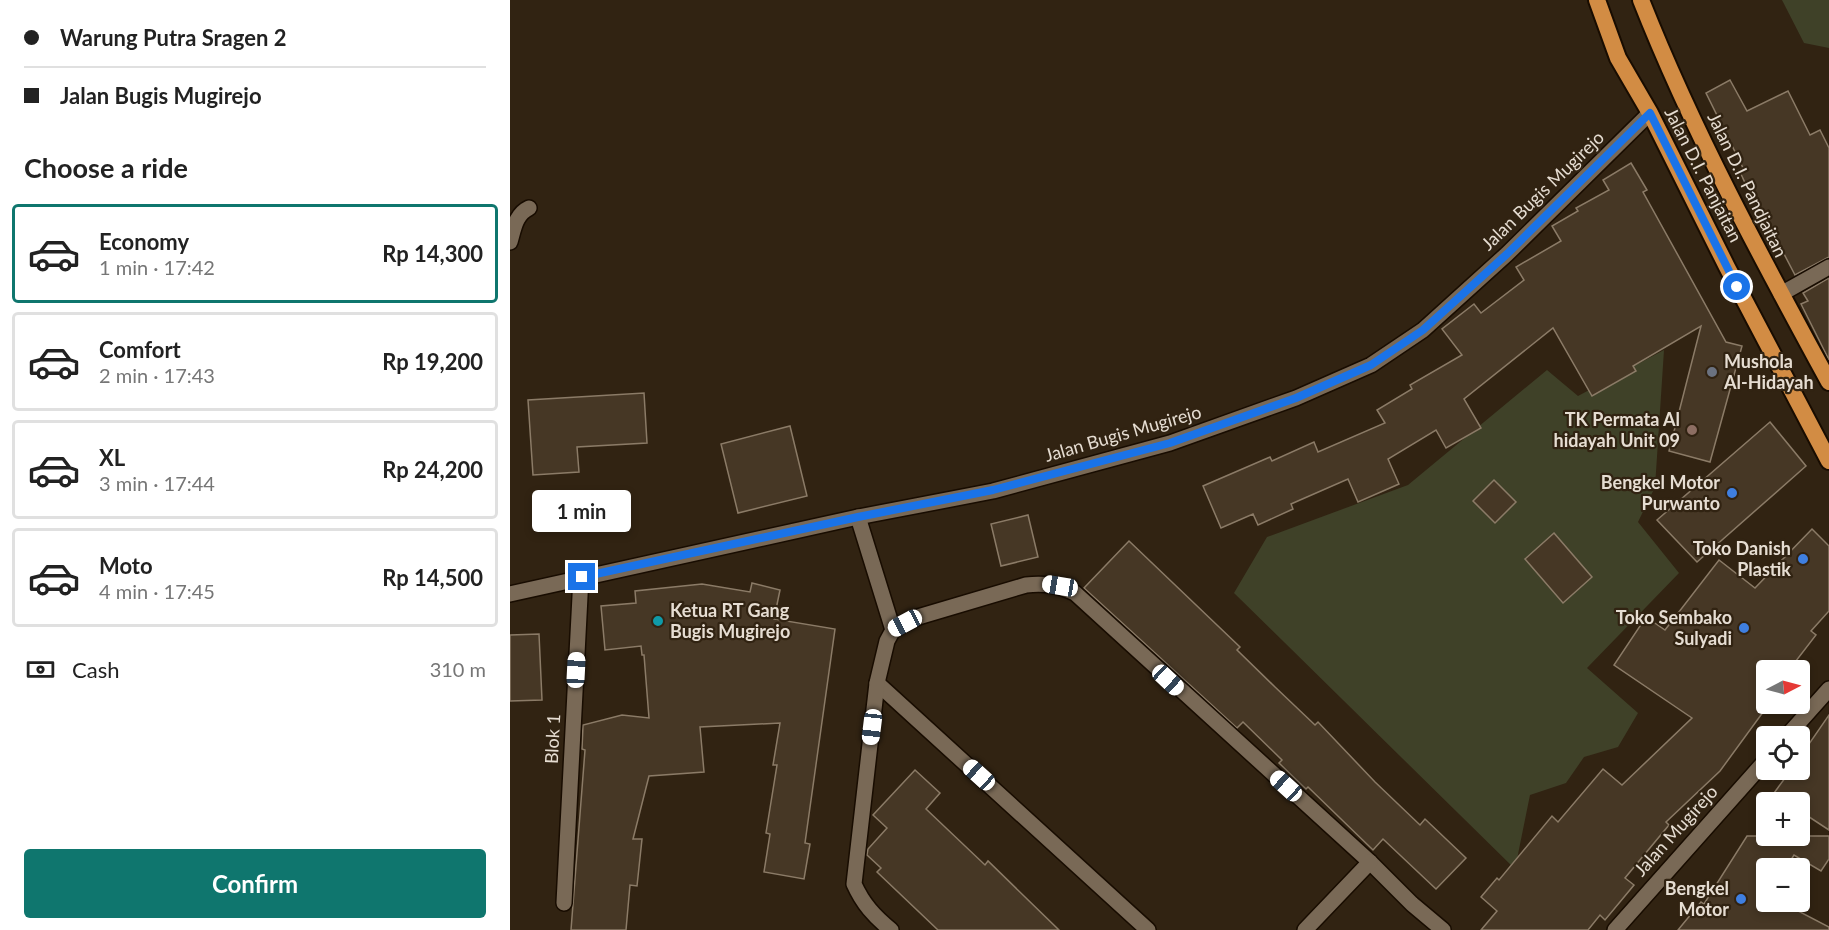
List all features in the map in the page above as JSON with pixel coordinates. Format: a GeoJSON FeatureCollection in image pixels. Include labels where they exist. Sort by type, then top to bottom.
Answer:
{"type":"FeatureCollection","features":[{"type":"Feature","properties":{"kind":"highway","name":"Jalan D.I. Panjaitan"},"geometry":{"type":"LineString","coordinates":[[1597,0],[1618,58],[1650,113],[1727,267],[1829,461]]}},
{"type":"Feature","properties":{"kind":"highway","name":"Jalan D.I. Pandjaitan"},"geometry":{"type":"LineString","coordinates":[[1641,0],[1657,42],[1736,209],[1829,382]]}},
{"type":"Feature","properties":{"kind":"street","name":"Jalan Bugis Mugirejo"},"geometry":{"type":"LineString","coordinates":[[510,594],[858,517],[993,490],[1170,443],[1296,398],[1371,365],[1423,330],[1507,254],[1650,113]]}},
{"type":"Feature","properties":{"kind":"street"},"geometry":{"type":"LineString","coordinates":[[510,242],[517,219],[529,208]]}},
{"type":"Feature","properties":{"kind":"street"},"geometry":{"type":"LineString","coordinates":[[1781,294],[1829,267]]}},
{"type":"Feature","properties":{"kind":"street"},"geometry":{"type":"LineString","coordinates":[[858,517],[893,630]]}},
{"type":"Feature","properties":{"kind":"street","name":"Blok 1"},"geometry":{"type":"LineString","coordinates":[[564,903],[582,577]]}},
{"type":"Feature","properties":{"kind":"street"},"geometry":{"type":"LineString","coordinates":[[891,930],[871,913],[860,898],[855,884],[877,683],[887,641],[893,630],[918,617],[1026,585],[1044,584],[1060,586],[1075,593],[1443,930]]}},
{"type":"Feature","properties":{"kind":"street"},"geometry":{"type":"LineString","coordinates":[[877,683],[1148,930]]}},
{"type":"Feature","properties":{"kind":"street"},"geometry":{"type":"LineString","coordinates":[[1796,726],[1829,689]]}},
{"type":"Feature","properties":{"kind":"street","name":"Jalan Mugirejo"},"geometry":{"type":"LineString","coordinates":[[1615,930],[1756,771]]}},
{"type":"Feature","properties":{"kind":"street"},"geometry":{"type":"LineString","coordinates":[[1305,930],[1370,862]]}},
{"type":"Feature","properties":{"kind":"green space"},"geometry":{"type":"Polygon","coordinates":[[[1782,0],[1829,0],[1829,48],[1804,43],[1782,0]]]}},
{"type":"Feature","properties":{"kind":"green space"},"geometry":{"type":"Polygon","coordinates":[[[1664,350],[1655,487],[1638,522],[1679,573],[1587,668],[1638,713],[1618,747],[1584,757],[1566,783],[1530,795],[1515,869],[1234,593],[1267,537],[1408,485],[1547,370],[1578,396],[1664,350]]]}},
{"type":"Feature","properties":{"kind":"building"},"geometry":{"type":"Polygon","coordinates":[[[1730,80],[1747,111],[1788,91],[1810,135],[1820,130],[1829,148],[1829,257],[1795,275],[1760,208],[1758,210],[1739,170],[1743,168],[1706,93],[1730,80]]]}},
{"type":"Feature","properties":{"kind":"building"},"geometry":{"type":"Polygon","coordinates":[[[1631,163],[1647,190],[1643,192],[1726,342],[1742,346],[1710,462],[1669,451],[1701,326],[1633,366],[1636,371],[1592,396],[1553,328],[1464,399],[1481,428],[1446,448],[1436,430],[1388,459],[1399,484],[1358,502],[1348,479],[1291,504],[1293,509],[1258,525],[1253,514],[1221,528],[1203,486],[1270,457],[1272,461],[1314,442],[1318,452],[1385,423],[1377,410],[1412,389],[1410,385],[1462,355],[1442,329],[1474,304],[1481,313],[1524,280],[1516,267],[1561,241],[1552,226],[1578,211],[1576,208],[1609,190],[1603,180],[1631,163]]]}},
{"type":"Feature","properties":{"kind":"building"},"geometry":{"type":"Polygon","coordinates":[[[1829,278],[1829,360],[1801,304],[1808,301],[1803,293],[1829,278]]]}},
{"type":"Feature","properties":{"kind":"building"},"geometry":{"type":"Polygon","coordinates":[[[644,393],[647,443],[577,447],[579,472],[533,475],[528,400],[644,393]]]}},
{"type":"Feature","properties":{"kind":"building","name":"Bengkel Motor Purwanto"},"geometry":{"type":"Polygon","coordinates":[[[1770,422],[1806,466],[1697,562],[1657,520],[1770,422]]]}},
{"type":"Feature","properties":{"kind":"building"},"geometry":{"type":"Polygon","coordinates":[[[790,426],[807,496],[738,513],[721,444],[790,426]]]}},
{"type":"Feature","properties":{"kind":"building"},"geometry":{"type":"Polygon","coordinates":[[[1494,480],[1516,502],[1495,523],[1473,501],[1494,480]]]}},
{"type":"Feature","properties":{"kind":"building"},"geometry":{"type":"Polygon","coordinates":[[[1028,515],[1038,557],[1001,566],[991,524],[1028,515]]]}},
{"type":"Feature","properties":{"kind":"building"},"geometry":{"type":"Polygon","coordinates":[[[1812,529],[1829,546],[1829,611],[1811,631],[1816,635],[1797,660],[1756,660],[1756,714],[1762,714],[1720,771],[1666,822],[1669,825],[1625,878],[1634,885],[1605,920],[1600,915],[1588,930],[1481,930],[1497,911],[1481,897],[1497,878],[1499,880],[1552,816],[1558,822],[1603,769],[1622,785],[1692,718],[1614,665],[1646,617],[1665,630],[1719,560],[1755,588],[1812,529]]]}},
{"type":"Feature","properties":{"kind":"building"},"geometry":{"type":"Polygon","coordinates":[[[1554,533],[1592,577],[1563,603],[1525,559],[1554,533]]]}},
{"type":"Feature","properties":{"kind":"building"},"geometry":{"type":"Polygon","coordinates":[[[1129,541],[1240,647],[1237,650],[1315,725],[1318,722],[1420,825],[1425,819],[1466,858],[1436,889],[1383,839],[1373,850],[1308,787],[1306,789],[1279,763],[1282,760],[1243,722],[1237,728],[1084,588],[1129,541]]]}},
{"type":"Feature","properties":{"kind":"building"},"geometry":{"type":"Polygon","coordinates":[[[752,583],[780,590],[774,619],[835,629],[805,843],[810,844],[804,879],[764,872],[770,834],[766,833],[777,765],[773,765],[780,723],[700,727],[704,772],[649,776],[633,839],[642,839],[637,886],[630,885],[626,930],[571,930],[585,750],[582,749],[583,725],[622,715],[649,718],[644,655],[642,655],[641,646],[605,650],[601,606],[636,603],[635,591],[702,584],[750,592],[752,583]]]}},
{"type":"Feature","properties":{"kind":"building"},"geometry":{"type":"Polygon","coordinates":[[[539,634],[542,700],[510,701],[510,635],[539,634]]]}},
{"type":"Feature","properties":{"kind":"building"},"geometry":{"type":"Polygon","coordinates":[[[1829,715],[1829,830],[1810,818],[1810,792],[1775,792],[1784,780],[1810,780],[1810,743],[1829,715]]]}},
{"type":"Feature","properties":{"kind":"building"},"geometry":{"type":"Polygon","coordinates":[[[915,770],[940,793],[926,809],[985,865],[988,861],[1059,930],[938,930],[877,872],[881,868],[867,855],[868,849],[887,828],[873,815],[915,770]]]}},
{"type":"Feature","properties":{"kind":"building"},"geometry":{"type":"Polygon","coordinates":[[[1747,836],[1756,836],[1756,846],[1810,846],[1810,836],[1829,836],[1829,859],[1821,871],[1810,864],[1810,858],[1799,858],[1794,855],[1792,858],[1756,858],[1756,912],[1800,912],[1829,927],[1829,930],[1678,930],[1701,902],[1704,904],[1747,836]]]}},
{"type":"Feature","properties":{"kind":"place","name":"Mushola Al-Hidayah"},"geometry":{"type":"Point","coordinates":[1712,372]}},
{"type":"Feature","properties":{"kind":"place","name":"TK Permata Al hidayah Unit 09"},"geometry":{"type":"Point","coordinates":[1692,430]}},
{"type":"Feature","properties":{"kind":"place","name":"Bengkel Motor Purwanto"},"geometry":{"type":"Point","coordinates":[1732,493]}},
{"type":"Feature","properties":{"kind":"place","name":"Toko Danish Plastik"},"geometry":{"type":"Point","coordinates":[1803,559]}},
{"type":"Feature","properties":{"kind":"place","name":"Ketua RT Gang Bugis Mugirejo"},"geometry":{"type":"Point","coordinates":[658,621]}},
{"type":"Feature","properties":{"kind":"place","name":"Toko Sembako Sulyadi"},"geometry":{"type":"Point","coordinates":[1744,628]}},
{"type":"Feature","properties":{"kind":"place","name":"Bengkel Motor"},"geometry":{"type":"Point","coordinates":[1741,899]}},
{"type":"Feature","properties":{"kind":"route"},"geometry":{"type":"LineString","coordinates":[[582,577],[993,490],[1170,443],[1296,398],[1371,365],[1423,330],[1507,254],[1650,113],[1737,287]]}}]}
